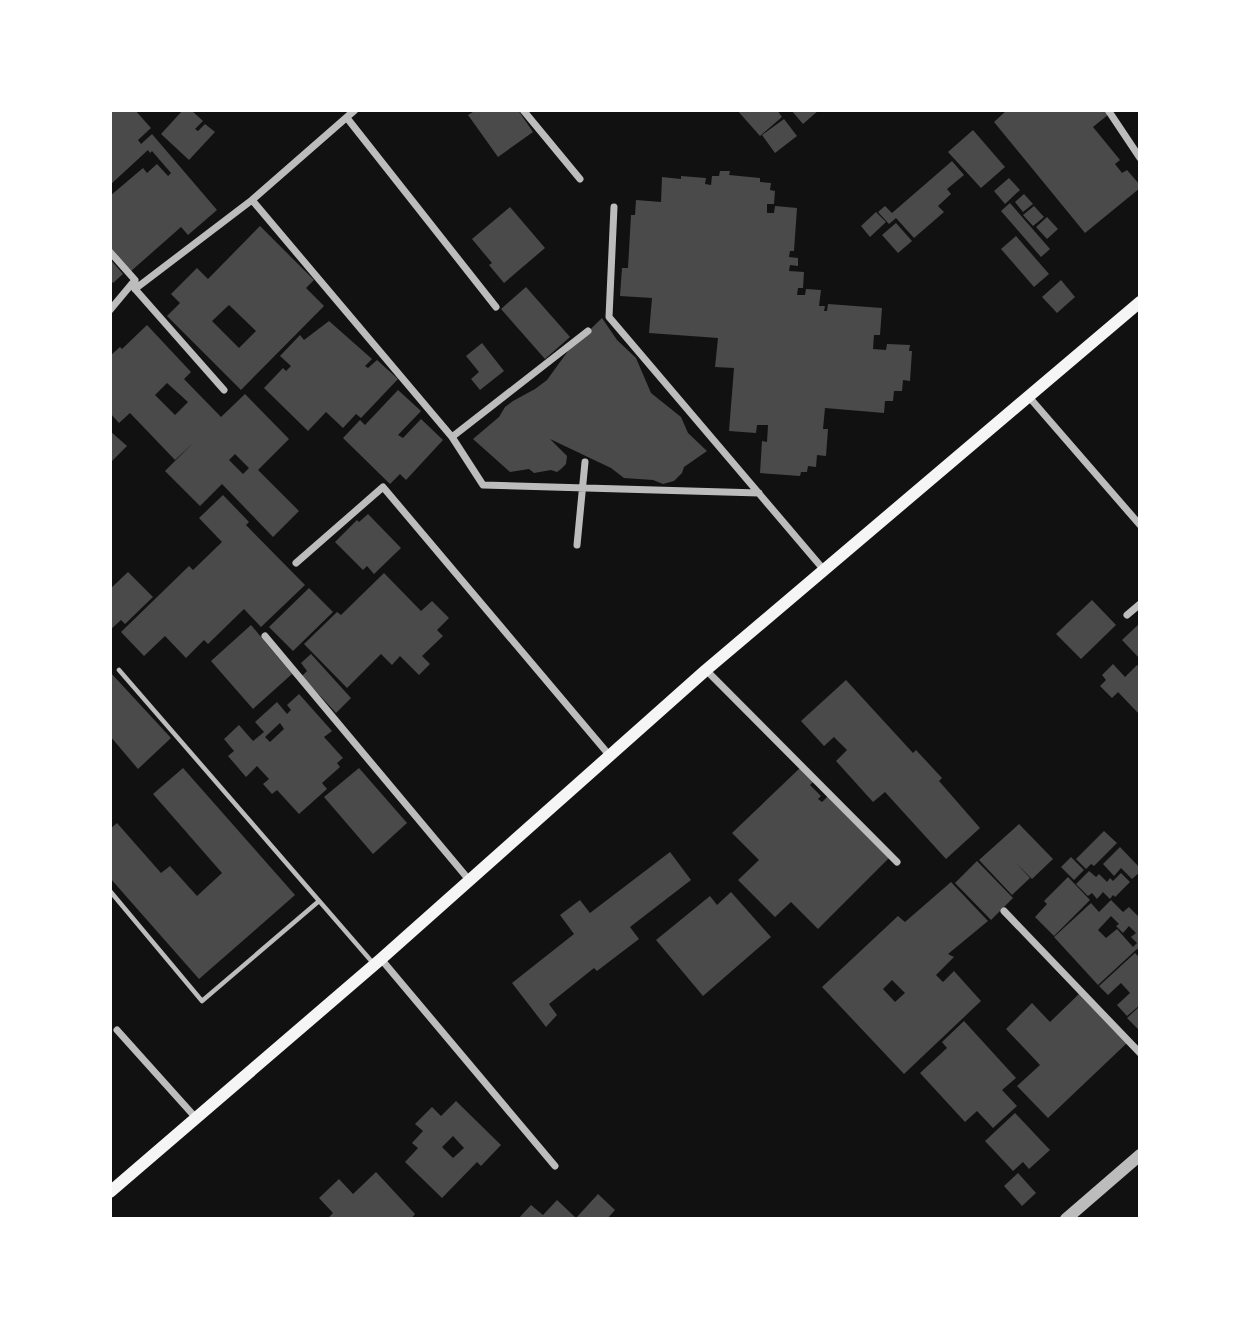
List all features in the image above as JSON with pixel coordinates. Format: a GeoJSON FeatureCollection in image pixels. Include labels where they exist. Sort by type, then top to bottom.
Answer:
{"type":"FeatureCollection","features":[{"type":"Feature","properties":{"kind":"main road"},"geometry":{"type":"LineString","coordinates":[[110,1192],[470,881],[706,670],[1140,302]]}},
{"type":"Feature","properties":{"kind":"street"},"geometry":{"type":"LineString","coordinates":[[135,289],[252,200],[355,110]]}},
{"type":"Feature","properties":{"kind":"street"},"geometry":{"type":"LineString","coordinates":[[523,110],[580,179]]}},
{"type":"Feature","properties":{"kind":"street"},"geometry":{"type":"LineString","coordinates":[[1120,110],[1110,113],[1140,158]]}},
{"type":"Feature","properties":{"kind":"street"},"geometry":{"type":"LineString","coordinates":[[347,118],[496,307]]}},
{"type":"Feature","properties":{"kind":"street"},"geometry":{"type":"LineString","coordinates":[[252,200],[452,437],[483,485],[759,493]]}},
{"type":"Feature","properties":{"kind":"street"},"geometry":{"type":"LineString","coordinates":[[614,207],[608,317],[824,570]]}},
{"type":"Feature","properties":{"kind":"street"},"geometry":{"type":"LineString","coordinates":[[110,252],[135,280],[135,289],[224,390]]}},
{"type":"Feature","properties":{"kind":"street"},"geometry":{"type":"LineString","coordinates":[[110,310],[135,280]]}},
{"type":"Feature","properties":{"kind":"street"},"geometry":{"type":"LineString","coordinates":[[452,437],[588,331]]}},
{"type":"Feature","properties":{"kind":"street"},"geometry":{"type":"LineString","coordinates":[[1029,397],[1140,526]]}},
{"type":"Feature","properties":{"kind":"street"},"geometry":{"type":"LineString","coordinates":[[577,545],[584,462]]}},
{"type":"Feature","properties":{"kind":"street"},"geometry":{"type":"LineString","coordinates":[[296,563],[383,487],[610,756]]}},
{"type":"Feature","properties":{"kind":"street"},"geometry":{"type":"LineString","coordinates":[[1127,614],[1140,604]]}},
{"type":"Feature","properties":{"kind":"street"},"geometry":{"type":"LineString","coordinates":[[265,636],[470,881]]}},
{"type":"Feature","properties":{"kind":"street"},"geometry":{"type":"LineString","coordinates":[[706,670],[897,862]]}},
{"type":"Feature","properties":{"kind":"street"},"geometry":{"type":"LineString","coordinates":[[1004,911],[1140,1053]]}},
{"type":"Feature","properties":{"kind":"street"},"geometry":{"type":"LineString","coordinates":[[378,961],[555,1166]]}},
{"type":"Feature","properties":{"kind":"street"},"geometry":{"type":"LineString","coordinates":[[114,1032],[196,1118]]}},
{"type":"Feature","properties":{"kind":"street"},"geometry":{"type":"LineString","coordinates":[[1070,1218],[1140,1155]]}},
{"type":"Feature","properties":{"kind":"lane"},"geometry":{"type":"LineString","coordinates":[[119,670],[319,901],[378,961]]}},
{"type":"Feature","properties":{"kind":"lane"},"geometry":{"type":"LineString","coordinates":[[110,891],[202,1001],[319,901]]}},
{"type":"Feature","properties":{"kind":"building"},"geometry":{"type":"Polygon","coordinates":[[[110,110],[135,110],[151,128],[138,140],[141,144],[152,134],[217,210],[188,235],[181,227],[130,272],[110,250],[110,196],[143,168],[147,173],[157,164],[168,176],[171,173],[152,151],[150,153],[148,150],[110,185],[110,110]]]}},
{"type":"Feature","properties":{"kind":"building"},"geometry":{"type":"Polygon","coordinates":[[[183,110],[191,110],[203,121],[195,129],[198,131],[205,124],[215,132],[189,160],[161,134],[183,110]]]}},
{"type":"Feature","properties":{"kind":"building"},"geometry":{"type":"Polygon","coordinates":[[[476,110],[518,110],[533,132],[498,157],[468,115],[476,110]]]}},
{"type":"Feature","properties":{"kind":"building"},"geometry":{"type":"Polygon","coordinates":[[[737,110],[777,110],[782,117],[760,136],[737,110]]]}},
{"type":"Feature","properties":{"kind":"building"},"geometry":{"type":"Polygon","coordinates":[[[791,110],[819,110],[803,124],[791,110]]]}},
{"type":"Feature","properties":{"kind":"building"},"geometry":{"type":"Polygon","coordinates":[[[1007,110],[1106,110],[1109,114],[1093,127],[1120,160],[1115,164],[1122,173],[1127,170],[1140,188],[1085,233],[994,122],[1007,110]]]}},
{"type":"Feature","properties":{"kind":"building"},"geometry":{"type":"Polygon","coordinates":[[[784,119],[797,136],[775,153],[762,135],[784,119]]]}},
{"type":"Feature","properties":{"kind":"building"},"geometry":{"type":"Polygon","coordinates":[[[973,130],[1005,167],[981,188],[948,152],[973,130]]]}},
{"type":"Feature","properties":{"kind":"building"},"geometry":{"type":"Polygon","coordinates":[[[952,161],[964,175],[947,189],[951,194],[938,206],[944,212],[914,238],[896,218],[889,224],[878,212],[885,206],[892,213],[952,161]]]}},
{"type":"Feature","properties":{"kind":"building"},"geometry":{"type":"Polygon","coordinates":[[[720,171],[730,171],[729,175],[760,178],[760,182],[771,183],[770,190],[775,191],[774,204],[767,204],[767,213],[774,213],[775,206],[797,208],[794,251],[790,251],[789,257],[798,258],[798,266],[790,265],[789,271],[804,272],[803,288],[798,288],[797,295],[805,295],[806,289],[821,290],[819,306],[825,306],[824,311],[827,311],[828,304],[882,308],[880,335],[874,335],[873,349],[886,350],[887,344],[910,345],[909,351],[912,351],[910,381],[903,380],[902,391],[894,391],[893,401],[885,401],[884,413],[825,408],[823,429],[828,429],[826,456],[817,455],[816,467],[808,466],[807,472],[801,472],[800,476],[760,473],[762,441],[767,442],[768,425],[757,425],[756,433],[729,431],[734,368],[715,367],[718,338],[649,333],[652,298],[620,296],[622,268],[628,268],[631,215],[635,215],[636,200],[661,202],[662,177],[706,178],[705,184],[711,185],[712,176],[719,176],[720,171]]]}},
{"type":"Feature","properties":{"kind":"building"},"geometry":{"type":"Polygon","coordinates":[[[1009,178],[1020,190],[1005,204],[994,191],[1009,178]]]}},
{"type":"Feature","properties":{"kind":"building"},"geometry":{"type":"Polygon","coordinates":[[[1024,194],[1033,204],[1023,212],[1015,202],[1024,194]]]}},
{"type":"Feature","properties":{"kind":"building"},"geometry":{"type":"Polygon","coordinates":[[[1010,203],[1050,249],[1041,257],[1001,211],[1010,203]]]}},
{"type":"Feature","properties":{"kind":"building"},"geometry":{"type":"Polygon","coordinates":[[[1034,206],[1044,217],[1033,226],[1023,215],[1034,206]]]}},
{"type":"Feature","properties":{"kind":"building"},"geometry":{"type":"Polygon","coordinates":[[[510,207],[545,248],[504,283],[472,239],[510,207]]]}},
{"type":"Feature","properties":{"kind":"building"},"geometry":{"type":"Polygon","coordinates":[[[876,212],[886,222],[870,237],[861,226],[876,212]]]}},
{"type":"Feature","properties":{"kind":"building"},"geometry":{"type":"Polygon","coordinates":[[[1047,217],[1058,229],[1047,239],[1036,227],[1047,217]]]}},
{"type":"Feature","properties":{"kind":"building"},"geometry":{"type":"Polygon","coordinates":[[[896,223],[912,241],[898,253],[882,235],[896,223]]]}},
{"type":"Feature","properties":{"kind":"building"},"geometry":{"type":"Polygon","coordinates":[[[260,226],[314,280],[306,288],[324,306],[241,390],[167,316],[180,303],[171,294],[197,268],[208,279],[260,226]],[[229,305],[212,321],[239,348],[256,331],[229,305]]]}},
{"type":"Feature","properties":{"kind":"building"},"geometry":{"type":"Polygon","coordinates":[[[1016,236],[1049,274],[1034,287],[1001,249],[1016,236]]]}},
{"type":"Feature","properties":{"kind":"building"},"geometry":{"type":"Polygon","coordinates":[[[110,259],[123,274],[113,283],[110,279],[110,259]]]}},
{"type":"Feature","properties":{"kind":"building"},"geometry":{"type":"Polygon","coordinates":[[[1061,280],[1075,297],[1057,313],[1042,297],[1061,280]]]}},
{"type":"Feature","properties":{"kind":"building"},"geometry":{"type":"Polygon","coordinates":[[[526,287],[570,337],[545,359],[501,309],[526,287]]]}},
{"type":"Feature","properties":{"kind":"building"},"geometry":{"type":"Polygon","coordinates":[[[602,318],[617,340],[636,358],[651,393],[681,417],[688,433],[707,451],[684,467],[674,481],[663,484],[653,480],[624,478],[611,468],[550,439],[567,456],[566,464],[561,469],[557,472],[551,470],[534,473],[529,469],[510,472],[473,439],[499,417],[505,407],[547,380],[568,351],[602,318]]]}},
{"type":"Feature","properties":{"kind":"building"},"geometry":{"type":"Polygon","coordinates":[[[329,321],[372,359],[365,366],[368,368],[377,360],[398,379],[361,418],[356,414],[343,428],[326,412],[308,431],[264,388],[283,368],[286,371],[291,366],[280,356],[300,335],[304,340],[329,321]]]}},
{"type":"Feature","properties":{"kind":"building"},"geometry":{"type":"Polygon","coordinates":[[[147,325],[191,372],[184,379],[221,417],[245,394],[289,439],[258,470],[299,511],[273,537],[222,484],[200,506],[165,471],[194,442],[175,460],[130,413],[119,423],[110,413],[110,356],[120,347],[122,349],[147,325]],[[167,383],[155,395],[175,415],[188,402],[167,383]],[[235,454],[229,460],[243,474],[249,468],[235,454]]]}},
{"type":"Feature","properties":{"kind":"building"},"geometry":{"type":"Polygon","coordinates":[[[482,343],[504,371],[480,390],[471,379],[479,372],[466,356],[482,343]]]}},
{"type":"Feature","properties":{"kind":"building"},"geometry":{"type":"Polygon","coordinates":[[[398,390],[421,411],[398,435],[403,438],[421,419],[443,440],[406,480],[400,474],[390,484],[343,438],[360,420],[365,425],[398,390]]]}},
{"type":"Feature","properties":{"kind":"building"},"geometry":{"type":"Polygon","coordinates":[[[110,431],[127,446],[110,463],[110,431]]]}},
{"type":"Feature","properties":{"kind":"building"},"geometry":{"type":"Polygon","coordinates":[[[223,495],[249,522],[246,525],[305,585],[261,627],[244,609],[208,644],[204,640],[186,658],[165,636],[144,656],[121,632],[189,566],[193,570],[222,542],[199,518],[223,495]]]}},
{"type":"Feature","properties":{"kind":"building"},"geometry":{"type":"Polygon","coordinates":[[[368,514],[401,548],[374,574],[367,566],[363,570],[335,542],[357,520],[359,522],[368,514]]]}},
{"type":"Feature","properties":{"kind":"building"},"geometry":{"type":"Polygon","coordinates":[[[128,572],[153,597],[125,624],[121,620],[110,630],[110,589],[128,572]]]}},
{"type":"Feature","properties":{"kind":"building"},"geometry":{"type":"Polygon","coordinates":[[[384,573],[421,611],[432,601],[449,618],[437,630],[443,636],[422,656],[430,664],[419,675],[400,656],[392,665],[381,654],[347,688],[304,644],[337,612],[341,615],[384,573]]]}},
{"type":"Feature","properties":{"kind":"building"},"geometry":{"type":"Polygon","coordinates":[[[309,588],[333,612],[293,651],[269,627],[309,588]]]}},
{"type":"Feature","properties":{"kind":"building"},"geometry":{"type":"Polygon","coordinates":[[[1092,600],[1116,625],[1081,659],[1056,634],[1092,600]]]}},
{"type":"Feature","properties":{"kind":"building"},"geometry":{"type":"Polygon","coordinates":[[[1140,623],[1140,659],[1122,640],[1140,623]]]}},
{"type":"Feature","properties":{"kind":"building"},"geometry":{"type":"Polygon","coordinates":[[[251,625],[292,674],[253,709],[211,661],[251,625]]]}},
{"type":"Feature","properties":{"kind":"building"},"geometry":{"type":"Polygon","coordinates":[[[311,654],[351,698],[336,713],[302,676],[307,671],[301,663],[311,654]]]}},
{"type":"Feature","properties":{"kind":"building"},"geometry":{"type":"Polygon","coordinates":[[[1113,664],[1125,677],[1137,665],[1140,668],[1140,715],[1118,692],[1112,698],[1100,686],[1106,680],[1102,675],[1113,664]]]}},
{"type":"Feature","properties":{"kind":"building"},"geometry":{"type":"Polygon","coordinates":[[[110,672],[171,738],[138,769],[110,736],[110,672]]]}},
{"type":"Feature","properties":{"kind":"building"},"geometry":{"type":"Polygon","coordinates":[[[846,680],[913,753],[916,750],[942,778],[939,781],[980,828],[946,859],[885,792],[873,802],[836,761],[847,750],[834,737],[824,746],[801,721],[846,680]]]}},
{"type":"Feature","properties":{"kind":"building"},"geometry":{"type":"Polygon","coordinates":[[[299,694],[332,731],[324,737],[343,758],[337,763],[340,767],[322,783],[327,789],[299,814],[277,790],[272,794],[263,784],[269,779],[257,766],[246,777],[228,756],[234,751],[224,739],[239,725],[253,741],[264,732],[255,722],[277,702],[287,714],[291,710],[287,705],[299,694]],[[280,723],[265,737],[270,742],[284,729],[280,723]]]}},
{"type":"Feature","properties":{"kind":"building"},"geometry":{"type":"Polygon","coordinates":[[[801,767],[814,781],[810,785],[821,796],[818,799],[822,802],[831,793],[892,855],[818,929],[791,902],[775,917],[738,880],[759,860],[732,833],[801,767]]]}},
{"type":"Feature","properties":{"kind":"building"},"geometry":{"type":"Polygon","coordinates":[[[183,768],[295,895],[199,979],[110,878],[110,829],[117,823],[161,873],[170,866],[197,896],[222,873],[153,794],[183,768]]]}},
{"type":"Feature","properties":{"kind":"building"},"geometry":{"type":"Polygon","coordinates":[[[359,768],[407,823],[373,854],[324,797],[359,768]]]}},
{"type":"Feature","properties":{"kind":"building"},"geometry":{"type":"Polygon","coordinates":[[[1019,824],[1053,859],[1032,879],[1015,862],[1030,878],[1012,895],[979,860],[1019,824]]]}},
{"type":"Feature","properties":{"kind":"building"},"geometry":{"type":"Polygon","coordinates":[[[1104,831],[1117,843],[1094,866],[1091,864],[1086,869],[1076,859],[1104,831]]]}},
{"type":"Feature","properties":{"kind":"building"},"geometry":{"type":"Polygon","coordinates":[[[1120,847],[1140,868],[1140,872],[1132,879],[1121,868],[1114,876],[1103,864],[1120,847]]]}},
{"type":"Feature","properties":{"kind":"building"},"geometry":{"type":"Polygon","coordinates":[[[670,852],[691,880],[630,927],[639,939],[597,971],[594,968],[549,1004],[557,1015],[546,1027],[512,983],[574,934],[560,915],[580,900],[590,913],[670,852]]]}},
{"type":"Feature","properties":{"kind":"building"},"geometry":{"type":"Polygon","coordinates":[[[1071,857],[1084,870],[1074,880],[1061,867],[1071,857]]]}},
{"type":"Feature","properties":{"kind":"building"},"geometry":{"type":"Polygon","coordinates":[[[977,861],[1013,898],[991,920],[955,883],[977,861]]]}},
{"type":"Feature","properties":{"kind":"building"},"geometry":{"type":"Polygon","coordinates":[[[1089,871],[1096,877],[1099,874],[1107,882],[1110,878],[1113,881],[1121,873],[1130,882],[1115,897],[1113,895],[1110,899],[1103,892],[1097,899],[1092,893],[1088,896],[1076,884],[1089,871]]]}},
{"type":"Feature","properties":{"kind":"building"},"geometry":{"type":"Polygon","coordinates":[[[1068,877],[1090,900],[1054,936],[1035,917],[1047,904],[1044,901],[1068,877]]]}},
{"type":"Feature","properties":{"kind":"building"},"geometry":{"type":"Polygon","coordinates":[[[951,882],[988,921],[948,954],[954,957],[936,975],[943,982],[954,971],[981,1001],[904,1074],[822,987],[898,916],[905,922],[951,882]],[[892,980],[883,989],[895,1002],[905,993],[892,980]]]}},
{"type":"Feature","properties":{"kind":"building"},"geometry":{"type":"Polygon","coordinates":[[[731,892],[771,937],[703,996],[656,940],[710,896],[717,905],[731,892]]]}},
{"type":"Feature","properties":{"kind":"building"},"geometry":{"type":"Polygon","coordinates":[[[1111,900],[1123,912],[1129,907],[1140,918],[1140,952],[1137,949],[1098,985],[1054,937],[1091,903],[1099,912],[1111,900]],[[1111,916],[1098,930],[1106,938],[1117,929],[1133,947],[1137,943],[1131,937],[1136,933],[1129,926],[1123,933],[1116,926],[1119,924],[1111,916]]]}},
{"type":"Feature","properties":{"kind":"building"},"geometry":{"type":"Polygon","coordinates":[[[1135,953],[1140,958],[1140,1005],[1127,1016],[1117,1005],[1130,993],[1121,983],[1108,995],[1099,986],[1135,953]]]}},
{"type":"Feature","properties":{"kind":"building"},"geometry":{"type":"Polygon","coordinates":[[[1080,993],[1127,1043],[1048,1118],[1017,1086],[1040,1065],[1006,1029],[1032,1003],[1050,1022],[1080,993]]]}},
{"type":"Feature","properties":{"kind":"building"},"geometry":{"type":"Polygon","coordinates":[[[1140,1006],[1140,1027],[1138,1029],[1127,1018],[1140,1006]]]}},
{"type":"Feature","properties":{"kind":"building"},"geometry":{"type":"Polygon","coordinates":[[[964,1021],[1016,1078],[1002,1090],[1017,1106],[993,1128],[977,1111],[965,1122],[920,1073],[947,1048],[942,1042],[964,1021]]]}},
{"type":"Feature","properties":{"kind":"building"},"geometry":{"type":"Polygon","coordinates":[[[456,1101],[501,1145],[481,1166],[477,1162],[442,1198],[405,1162],[418,1148],[412,1143],[423,1131],[415,1124],[432,1107],[441,1116],[456,1101]],[[453,1136],[442,1147],[453,1158],[464,1148],[453,1136]]]}},
{"type":"Feature","properties":{"kind":"building"},"geometry":{"type":"Polygon","coordinates":[[[1015,1113],[1050,1150],[1029,1169],[1023,1162],[1013,1171],[985,1141],[1015,1113]]]}},
{"type":"Feature","properties":{"kind":"building"},"geometry":{"type":"Polygon","coordinates":[[[376,1172],[415,1214],[411,1219],[327,1219],[333,1213],[319,1198],[339,1179],[353,1194],[376,1172]]]}},
{"type":"Feature","properties":{"kind":"building"},"geometry":{"type":"Polygon","coordinates":[[[1018,1173],[1036,1193],[1022,1206],[1004,1186],[1018,1173]]]}},
{"type":"Feature","properties":{"kind":"building"},"geometry":{"type":"Polygon","coordinates":[[[598,1194],[615,1210],[607,1219],[518,1219],[531,1205],[543,1215],[557,1200],[576,1218],[598,1194]]]}}]}
